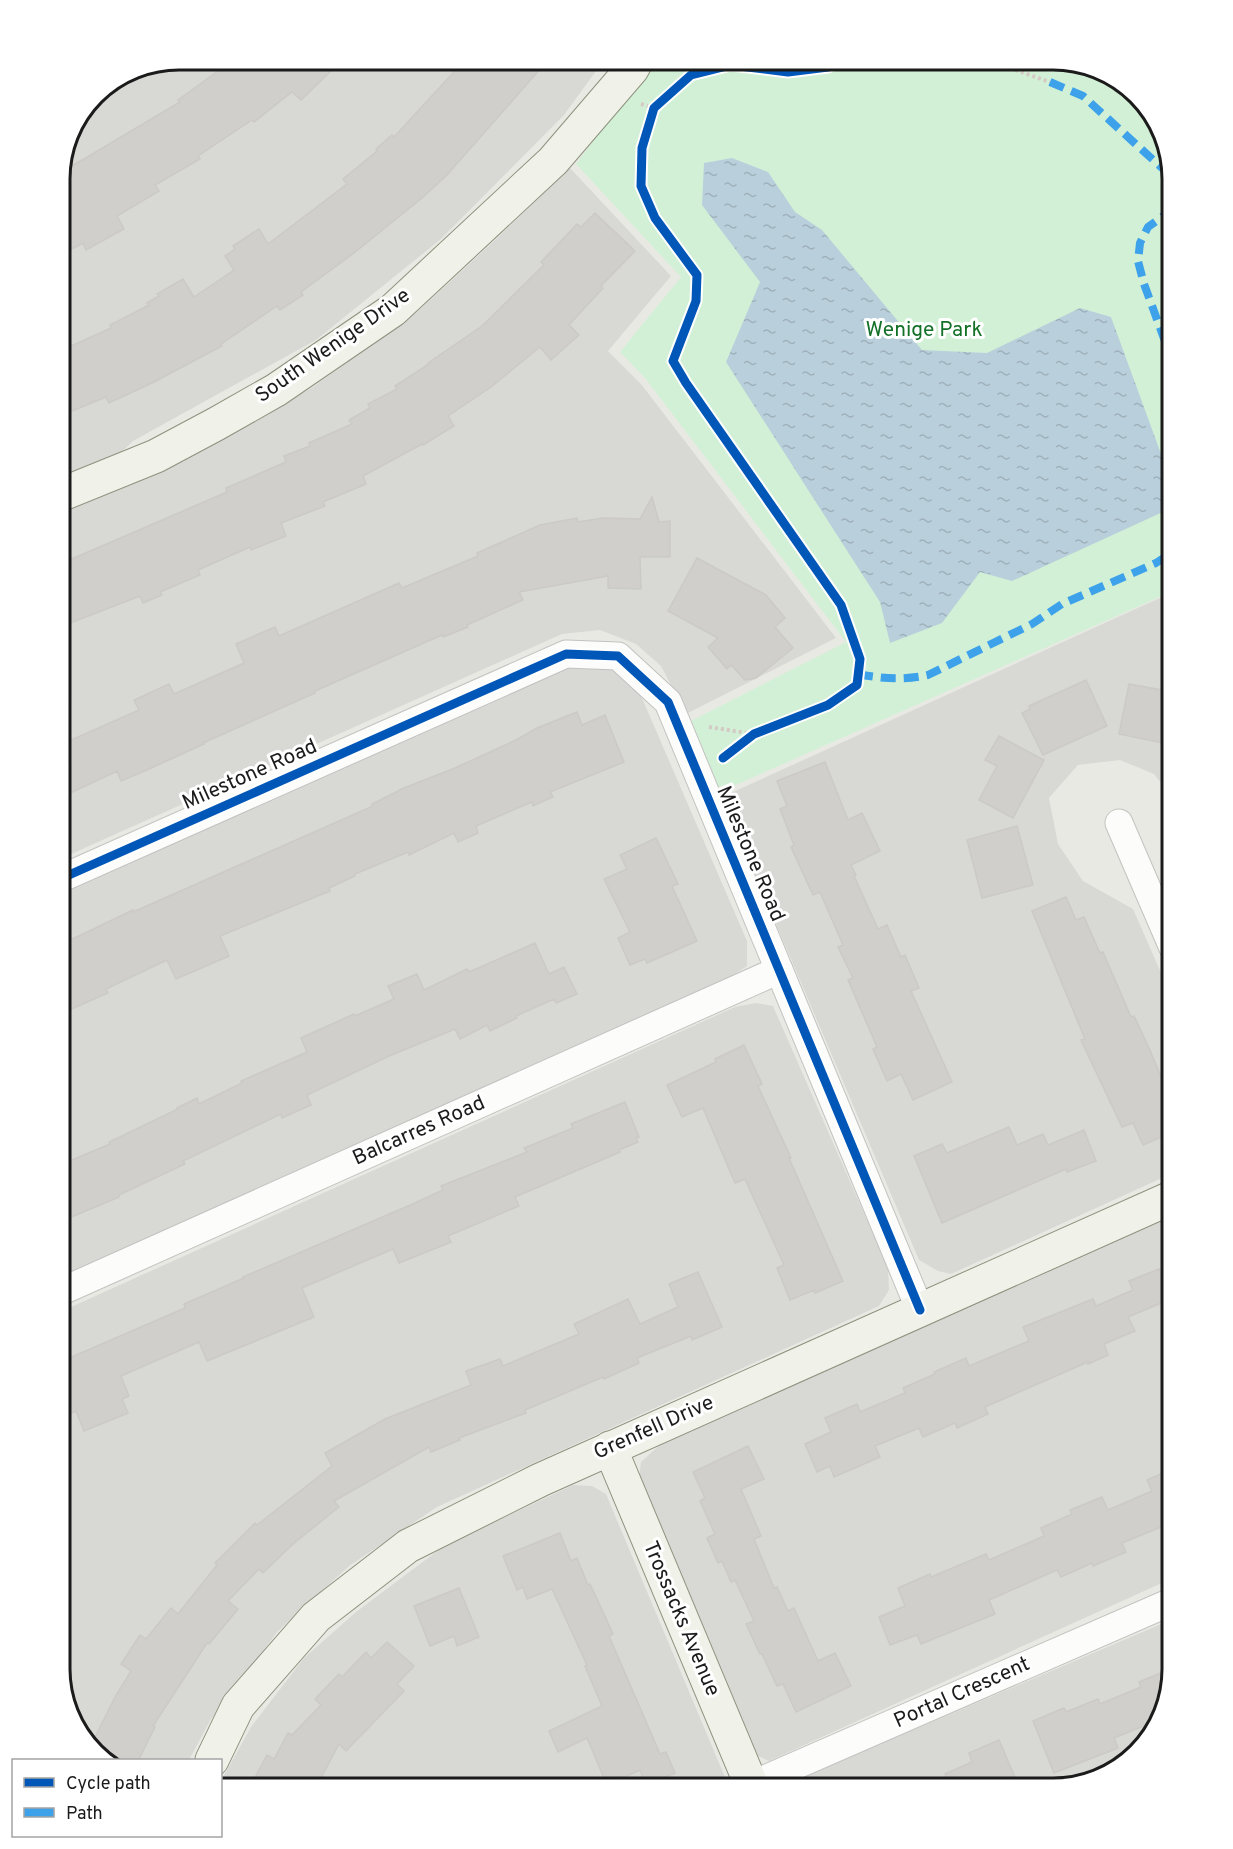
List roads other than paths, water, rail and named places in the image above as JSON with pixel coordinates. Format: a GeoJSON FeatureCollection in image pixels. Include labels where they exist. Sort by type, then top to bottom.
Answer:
{"type":"FeatureCollection","features":[{"type":"Feature","properties":{"kind":"street","name":"South Wenige Drive"},"geometry":{"type":"LineString","coordinates":[[71,491],[156,456],[216,424],[276,390],[393,310],[553,161],[631,71]]}},
{"type":"Feature","properties":{"kind":"street","name":"Milestone Road"},"geometry":{"type":"LineString","coordinates":[[71,874],[566,654],[618,656],[668,702],[920,1310]]}},
{"type":"Feature","properties":{"kind":"street"},"geometry":{"type":"LineString","coordinates":[[1119,823],[1162,923]]}},
{"type":"Feature","properties":{"kind":"street","name":"Balcarres Road"},"geometry":{"type":"LineString","coordinates":[[70,1287],[779,970]]}},
{"type":"Feature","properties":{"kind":"street","name":"Grenfell Drive"},"geometry":{"type":"LineString","coordinates":[[213,1759],[238,1706],[316,1617],[408,1546],[540,1479],[1162,1202]]}},
{"type":"Feature","properties":{"kind":"street","name":"Trossacks Avenue"},"geometry":{"type":"LineString","coordinates":[[610,1448],[748,1778]]}},
{"type":"Feature","properties":{"kind":"street","name":"Portal Crescent"},"geometry":{"type":"LineString","coordinates":[[772,1778],[1162,1606]]}},
{"type":"Feature","properties":{"kind":"water"},"geometry":{"type":"Polygon","coordinates":[[[732,158],[768,172],[795,212],[822,230],[922,350],[987,353],[1080,308],[1111,317],[1162,457],[1162,512],[1012,581],[980,572],[942,623],[890,643],[880,602],[726,362],[760,282],[702,205],[704,163],[732,158]]]}},
{"type":"Feature","properties":{"kind":"park label","name":"Wenige Park"},"geometry":{"type":"Point","coordinates":[924,330]}}]}
